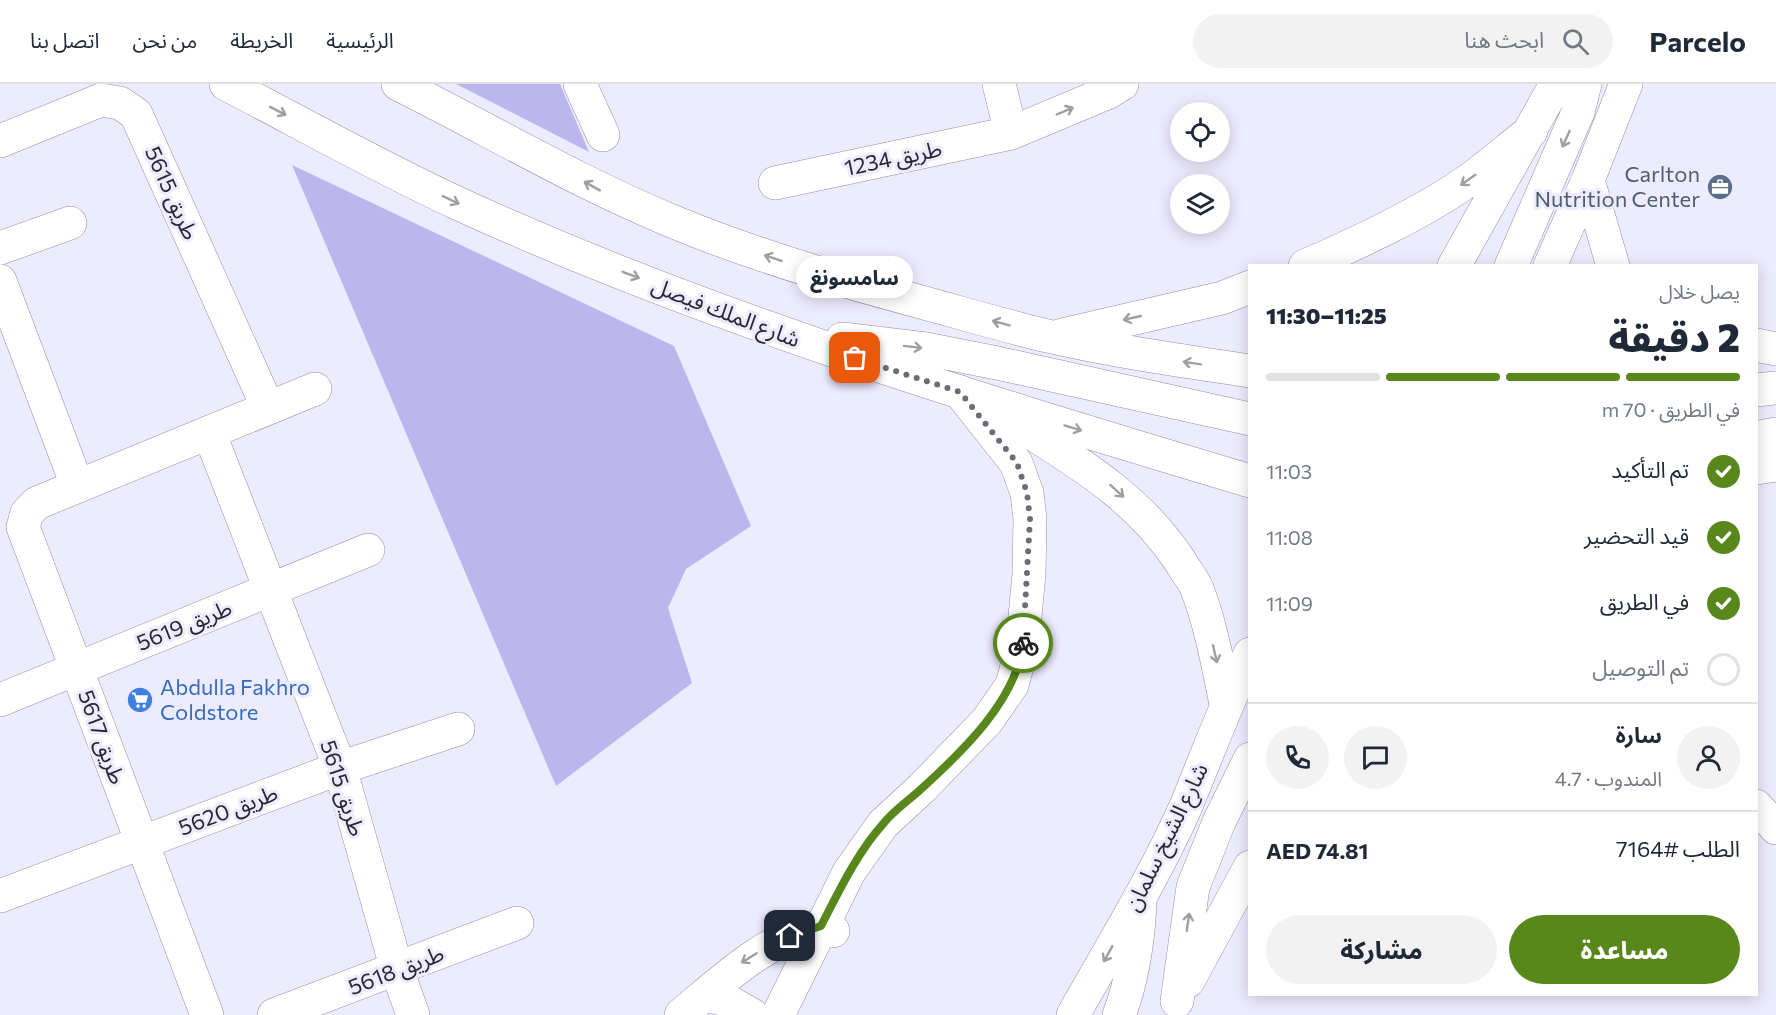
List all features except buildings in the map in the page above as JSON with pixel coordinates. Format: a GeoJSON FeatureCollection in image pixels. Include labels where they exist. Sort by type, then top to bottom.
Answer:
{"type":"FeatureCollection","features":[{"type":"Feature","properties":{"kind":"main road","name":"شارع الملك فيصل"},"geometry":{"type":"LineString","coordinates":[[226,84],[456,202],[578,255],[792,337],[971,396],[1248,480]]}},
{"type":"Feature","properties":{"kind":"main road"},"geometry":{"type":"LineString","coordinates":[[398,84],[499,134],[602,191],[676,223],[852,284],[1052,337],[1130,353],[1248,371]]}},
{"type":"Feature","properties":{"kind":"main road"},"geometry":{"type":"LineString","coordinates":[[580,84],[603,135]]}},
{"type":"Feature","properties":{"kind":"main road"},"geometry":{"type":"LineString","coordinates":[[999,84],[1011,133]]}},
{"type":"Feature","properties":{"kind":"main road","name":"طريق 1234"},"geometry":{"type":"LineString","coordinates":[[776,183],[1011,133],[1109,92],[1122,84]]}},
{"type":"Feature","properties":{"kind":"main road"},"geometry":{"type":"LineString","coordinates":[[1455,264],[1556,84]]}},
{"type":"Feature","properties":{"kind":"main road"},"geometry":{"type":"LineString","coordinates":[[1512,264],[1578,112],[1586,84]]}},
{"type":"Feature","properties":{"kind":"main road"},"geometry":{"type":"LineString","coordinates":[[1551,264],[1588,180],[1626,84]]}},
{"type":"Feature","properties":{"kind":"main road","name":"طريق 5615"},"geometry":{"type":"LineString","coordinates":[[0,141],[101,100],[120,103],[136,114],[268,408]]}},
{"type":"Feature","properties":{"kind":"main road"},"geometry":{"type":"LineString","coordinates":[[1310,264],[1336,253],[1444,196],[1530,131]]}},
{"type":"Feature","properties":{"kind":"main road"},"geometry":{"type":"LineString","coordinates":[[1588,180],[1612,264]]}},
{"type":"Feature","properties":{"kind":"main road"},"geometry":{"type":"LineString","coordinates":[[0,248],[70,223]]}},
{"type":"Feature","properties":{"kind":"main road"},"geometry":{"type":"LineString","coordinates":[[0,281],[77,485]]}},
{"type":"Feature","properties":{"kind":"main road"},"geometry":{"type":"LineString","coordinates":[[1052,337],[1222,298],[1248,288]]}},
{"type":"Feature","properties":{"kind":"main road"},"geometry":{"type":"LineString","coordinates":[[792,337],[858,340],[926,349],[1248,418]]}},
{"type":"Feature","properties":{"kind":"main road"},"geometry":{"type":"LineString","coordinates":[[1758,346],[1776,350]]}},
{"type":"Feature","properties":{"kind":"main road"},"geometry":{"type":"LineString","coordinates":[[1758,390],[1776,388]]}},
{"type":"Feature","properties":{"kind":"main road","name":"طريق 5617"},"geometry":{"type":"LineString","coordinates":[[207,1015],[23,527],[27,513],[37,503],[315,390]]}},
{"type":"Feature","properties":{"kind":"main road"},"geometry":{"type":"LineString","coordinates":[[971,396],[1107,481],[1142,512],[1168,543],[1196,586],[1209,629],[1226,704]]}},
{"type":"Feature","properties":{"kind":"main road"},"geometry":{"type":"LineString","coordinates":[[794,1015],[849,872],[883,824],[987,722],[1012,685],[1022,648],[1029,574],[1030,519],[1027,493],[1017,463],[971,396]]}},
{"type":"Feature","properties":{"kind":"main road","name":"طريق 5615"},"geometry":{"type":"LineString","coordinates":[[209,432],[340,768],[397,970],[413,1015]]}},
{"type":"Feature","properties":{"kind":"main road"},"geometry":{"type":"LineString","coordinates":[[1758,438],[1776,434]]}},
{"type":"Feature","properties":{"kind":"main road"},"geometry":{"type":"LineString","coordinates":[[1758,468],[1776,465]]}},
{"type":"Feature","properties":{"kind":"main road","name":"طريق 5619"},"geometry":{"type":"LineString","coordinates":[[0,700],[368,550]]}},
{"type":"Feature","properties":{"kind":"main road","name":"شارع الشيخ سلمان"},"geometry":{"type":"LineString","coordinates":[[1073,1015],[1140,896],[1185,807],[1226,704],[1248,658]]}},
{"type":"Feature","properties":{"kind":"main road","name":"طريق 5620"},"geometry":{"type":"LineString","coordinates":[[0,896],[340,768],[458,729]]}},
{"type":"Feature","properties":{"kind":"main road"},"geometry":{"type":"LineString","coordinates":[[1175,1008],[1193,887],[1219,822],[1248,763]]}},
{"type":"Feature","properties":{"kind":"main road"},"geometry":{"type":"LineString","coordinates":[[1175,1008],[1248,871]]}},
{"type":"Feature","properties":{"kind":"main road"},"geometry":{"type":"LineString","coordinates":[[1119,1015],[1126,998],[1138,945],[1140,896]]}},
{"type":"Feature","properties":{"kind":"main road","name":"طريق 5618"},"geometry":{"type":"LineString","coordinates":[[274,1015],[517,923]]}},
{"type":"Feature","properties":{"kind":"main road"},"geometry":{"type":"LineString","coordinates":[[693,1005],[752,956],[804,930],[828,928]]}},
{"type":"Feature","properties":{"kind":"main road"},"geometry":{"type":"LineString","coordinates":[[778,1015],[828,928]]}},
{"type":"Feature","properties":{"kind":"main road"},"geometry":{"type":"LineString","coordinates":[[693,1005],[726,1000],[752,1015]]}},
{"type":"Feature","properties":{"kind":"shaded area"},"geometry":{"type":"Polygon","coordinates":[[[456,84],[560,84],[589,152],[456,84]]]}},
{"type":"Feature","properties":{"kind":"shaded area"},"geometry":{"type":"Polygon","coordinates":[[[292,165],[674,346],[751,526],[686,569],[668,608],[692,683],[556,786],[292,165]]]}},
{"type":"Feature","properties":{"kind":"way so far"},"geometry":{"type":"LineString","coordinates":[[855,358],[960,392],[1017,463],[1027,493],[1030,519],[1029,574],[1023,643]]}},
{"type":"Feature","properties":{"kind":"place","name":"Carlton Nutrition Center"},"geometry":{"type":"Point","coordinates":[1720,187]}},
{"type":"Feature","properties":{"kind":"place","name":"سامسونغ"},"geometry":{"type":"Point","coordinates":[855,358]}},
{"type":"Feature","properties":{"kind":"place","name":"Abdulla Fakhro Coldstore"},"geometry":{"type":"Point","coordinates":[140,700]}},
{"type":"Feature","properties":{"kind":"route"},"geometry":{"type":"LineString","coordinates":[[790,936],[821,926],[849,872],[883,824],[987,722],[1012,685],[1023,643]]}}]}
